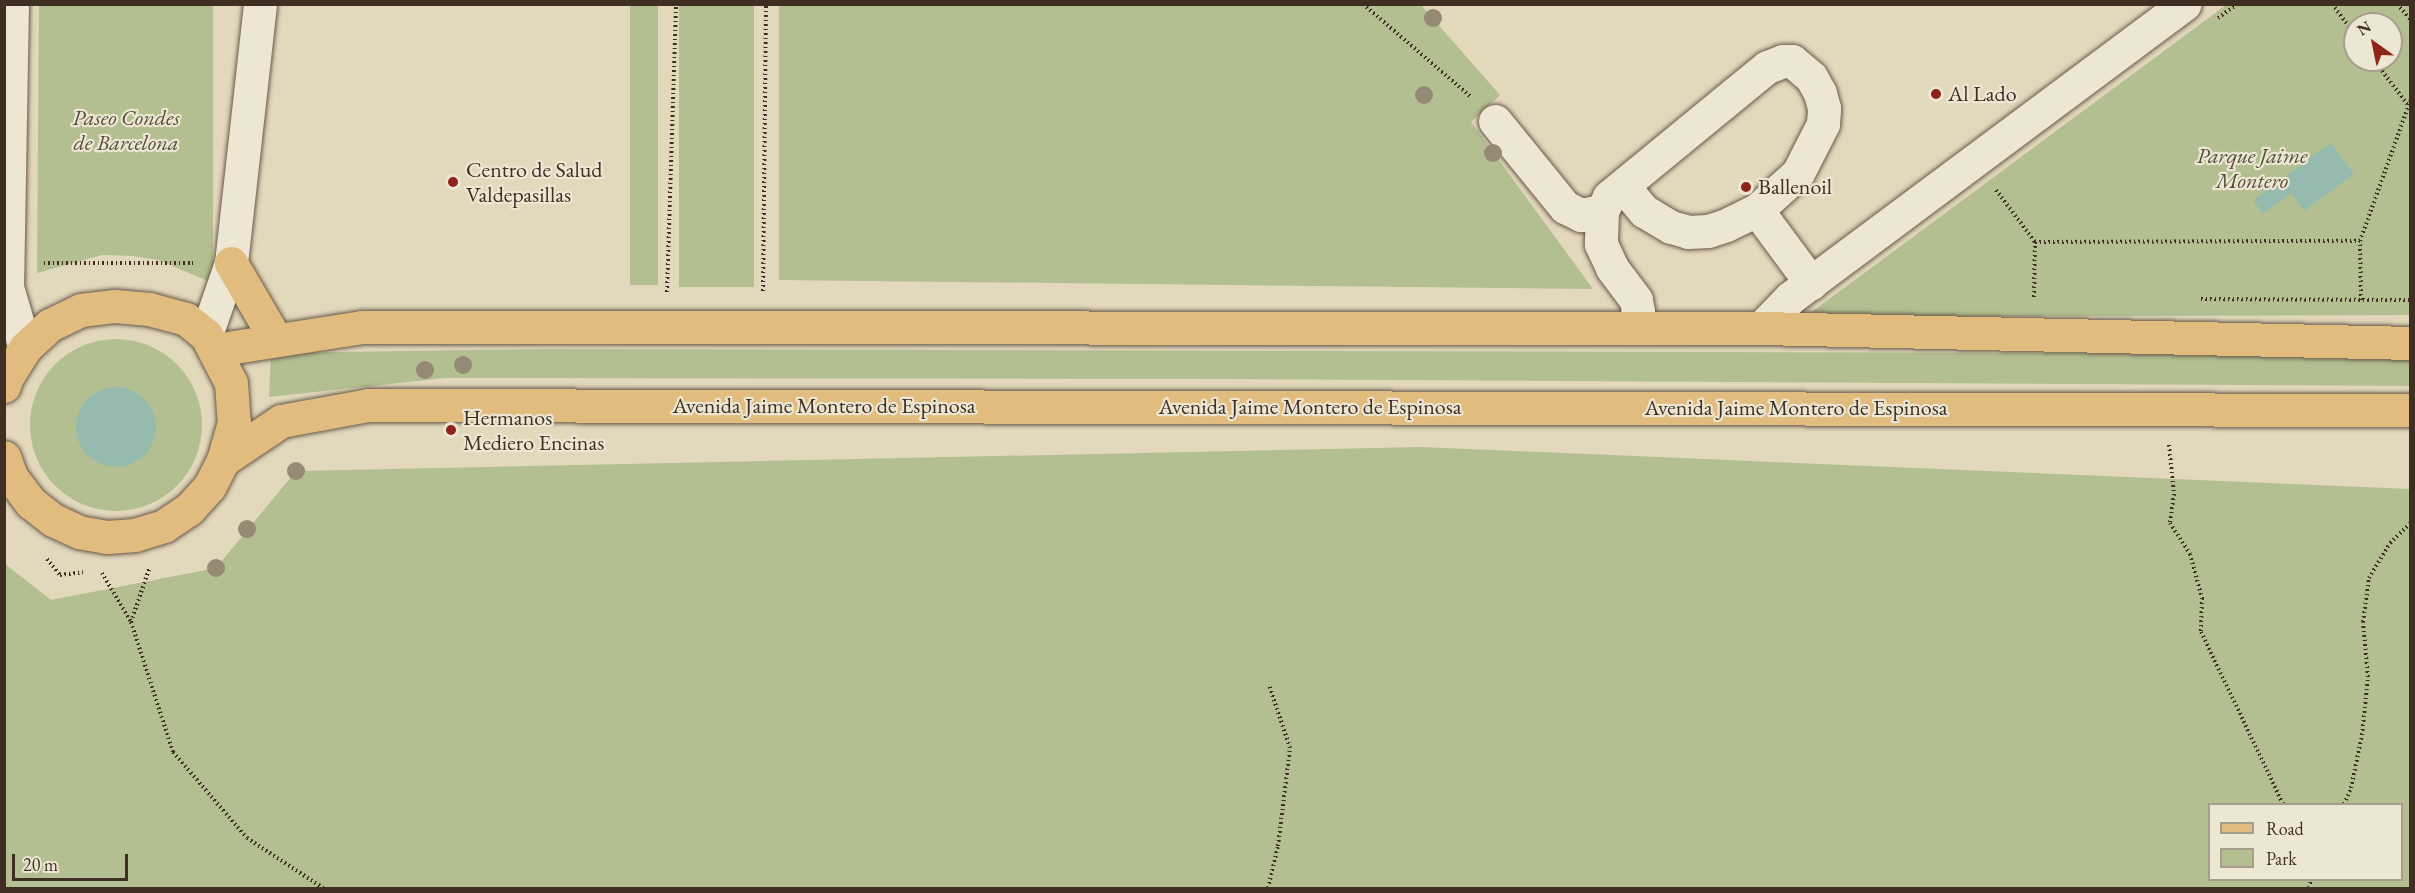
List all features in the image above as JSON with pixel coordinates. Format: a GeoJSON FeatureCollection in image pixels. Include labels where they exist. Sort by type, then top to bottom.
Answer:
{"type":"FeatureCollection","features":[{"type":"Feature","properties":{"kind":"main road"},"geometry":{"type":"LineString","coordinates":[[231,263],[276,340]]}},
{"type":"Feature","properties":{"kind":"main road"},"geometry":{"type":"LineString","coordinates":[[4,457],[18,506],[79,532],[107,537],[135,535],[164,526],[189,509],[209,487],[223,460],[234,422],[231,383],[211,343],[186,319],[149,309],[115,306],[81,310],[50,325],[25,348],[5,380]]}},
{"type":"Feature","properties":{"kind":"main road"},"geometry":{"type":"LineString","coordinates":[[211,343],[276,340],[362,327],[1761,328],[2410,343]]}},
{"type":"Feature","properties":{"kind":"main road","name":"Avenida Jaime Montero de Espinosa"},"geometry":{"type":"LineString","coordinates":[[223,460],[281,421],[368,405],[2410,410]]}},
{"type":"Feature","properties":{"kind":"street"},"geometry":{"type":"LineString","coordinates":[[12,4],[7,287],[25,348]]}},
{"type":"Feature","properties":{"kind":"street"},"geometry":{"type":"LineString","coordinates":[[211,343],[231,263],[261,4]]}},
{"type":"Feature","properties":{"kind":"street"},"geometry":{"type":"LineString","coordinates":[[1761,328],[1790,298],[2197,15]]}},
{"type":"Feature","properties":{"kind":"street"},"geometry":{"type":"LineString","coordinates":[[1623,186],[1644,212],[1656,220],[1688,232],[1717,228],[1757,210],[1798,173],[1823,124],[1824,108],[1820,93],[1811,77],[1792,61],[1783,61],[1767,67],[1609,197],[1602,211],[1601,244],[1612,268],[1636,300],[1638,311],[1634,328]]}},
{"type":"Feature","properties":{"kind":"street"},"geometry":{"type":"LineString","coordinates":[[1495,121],[1565,207],[1581,215],[1602,211]]}},
{"type":"Feature","properties":{"kind":"street"},"geometry":{"type":"LineString","coordinates":[[1757,210],[1811,283]]}},
{"type":"Feature","properties":{"kind":"path"},"geometry":{"type":"LineString","coordinates":[[666,327],[676,4]]}},
{"type":"Feature","properties":{"kind":"path"},"geometry":{"type":"LineString","coordinates":[[763,327],[766,4]]}},
{"type":"Feature","properties":{"kind":"path"},"geometry":{"type":"LineString","coordinates":[[1363,4],[1482,107],[1495,121]]}},
{"type":"Feature","properties":{"kind":"path"},"geometry":{"type":"LineString","coordinates":[[2197,15],[2237,4]]}},
{"type":"Feature","properties":{"kind":"path"},"geometry":{"type":"LineString","coordinates":[[2331,4],[2343,20]]}},
{"type":"Feature","properties":{"kind":"path"},"geometry":{"type":"LineString","coordinates":[[2397,4],[2410,19]]}},
{"type":"Feature","properties":{"kind":"path"},"geometry":{"type":"LineString","coordinates":[[2384,72],[2409,103],[2360,241],[2361,300],[2410,300]]}},
{"type":"Feature","properties":{"kind":"path"},"geometry":{"type":"LineString","coordinates":[[1985,194],[1994,187],[2035,242],[2035,297],[2024,297]]}},
{"type":"Feature","properties":{"kind":"path"},"geometry":{"type":"LineString","coordinates":[[2035,242],[2360,241]]}},
{"type":"Feature","properties":{"kind":"path"},"geometry":{"type":"LineString","coordinates":[[2168,436],[2174,494],[2170,523],[2190,554],[2202,598],[2201,632],[2283,803]]}},
{"type":"Feature","properties":{"kind":"path"},"geometry":{"type":"LineString","coordinates":[[2344,803],[2351,788],[2363,723],[2368,677],[2363,622],[2369,578],[2390,543],[2410,524]]}},
{"type":"Feature","properties":{"kind":"path"},"geometry":{"type":"LineString","coordinates":[[130,622],[164,526]]}},
{"type":"Feature","properties":{"kind":"path"},"geometry":{"type":"LineString","coordinates":[[79,532],[130,622],[173,752],[247,838],[323,888]]}},
{"type":"Feature","properties":{"kind":"path"},"geometry":{"type":"LineString","coordinates":[[1268,888],[1278,846],[1290,748],[1269,685]]}},
{"type":"Feature","properties":{"kind":"green space","name":"Paseo Condes de Barcelona"},"geometry":{"type":"Polygon","coordinates":[[[39,5],[213,5],[213,283],[158,260],[133,256],[102,255],[37,273],[39,5]]]}},
{"type":"Feature","properties":{"kind":"green space"},"geometry":{"type":"Polygon","coordinates":[[[630,5],[658,5],[658,285],[630,285],[630,5]]]}},
{"type":"Feature","properties":{"kind":"green space"},"geometry":{"type":"Polygon","coordinates":[[[679,5],[754,5],[754,287],[679,287],[679,5]]]}},
{"type":"Feature","properties":{"kind":"green space"},"geometry":{"type":"Polygon","coordinates":[[[779,5],[1421,5],[1500,95],[1471,122],[1593,289],[779,280],[779,5]]]}},
{"type":"Feature","properties":{"kind":"green space","name":"Parque Jaime Montero"},"geometry":{"type":"Polygon","coordinates":[[[2226,5],[2410,5],[2410,315],[1805,317],[2226,5]]]}},
{"type":"Feature","properties":{"kind":"green space"},"geometry":{"type":"Polygon","coordinates":[[[116,339],[149,345],[164,353],[177,364],[188,377],[196,392],[202,425],[196,458],[188,473],[177,486],[164,497],[149,505],[116,511],[83,505],[68,497],[55,486],[44,473],[36,458],[30,425],[36,392],[44,377],[55,364],[68,353],[83,345],[116,339]]]}},
{"type":"Feature","properties":{"kind":"green space"},"geometry":{"type":"Polygon","coordinates":[[[549,349],[2410,354],[2410,386],[1225,379],[445,378],[269,397],[271,353],[549,349]]]}},
{"type":"Feature","properties":{"kind":"green space"},"geometry":{"type":"Polygon","coordinates":[[[1421,447],[2410,489],[2410,888],[5,888],[5,564],[51,600],[216,568],[296,471],[1421,447]]]}},
{"type":"Feature","properties":{"kind":"water"},"geometry":{"type":"Polygon","coordinates":[[[2331,143],[2354,174],[2304,211],[2291,193],[2263,214],[2253,200],[2331,143]]]}},
{"type":"Feature","properties":{"kind":"water"},"geometry":{"type":"Polygon","coordinates":[[[116,387],[131,390],[144,399],[153,412],[156,427],[153,442],[144,455],[131,464],[116,467],[101,464],[88,455],[79,442],[76,427],[79,412],[88,399],[101,390],[116,387]]]}},
{"type":"Feature","properties":{"kind":"place","name":"Al Lado"},"geometry":{"type":"Point","coordinates":[1936,94]}},
{"type":"Feature","properties":{"kind":"place","name":"Centro de Salud Valdepasillas"},"geometry":{"type":"Point","coordinates":[453,182]}},
{"type":"Feature","properties":{"kind":"place","name":"Ballenoil"},"geometry":{"type":"Point","coordinates":[1746,187]}},
{"type":"Feature","properties":{"kind":"place","name":"Hermanos Mediero Encinas"},"geometry":{"type":"Point","coordinates":[451,430]}}]}
